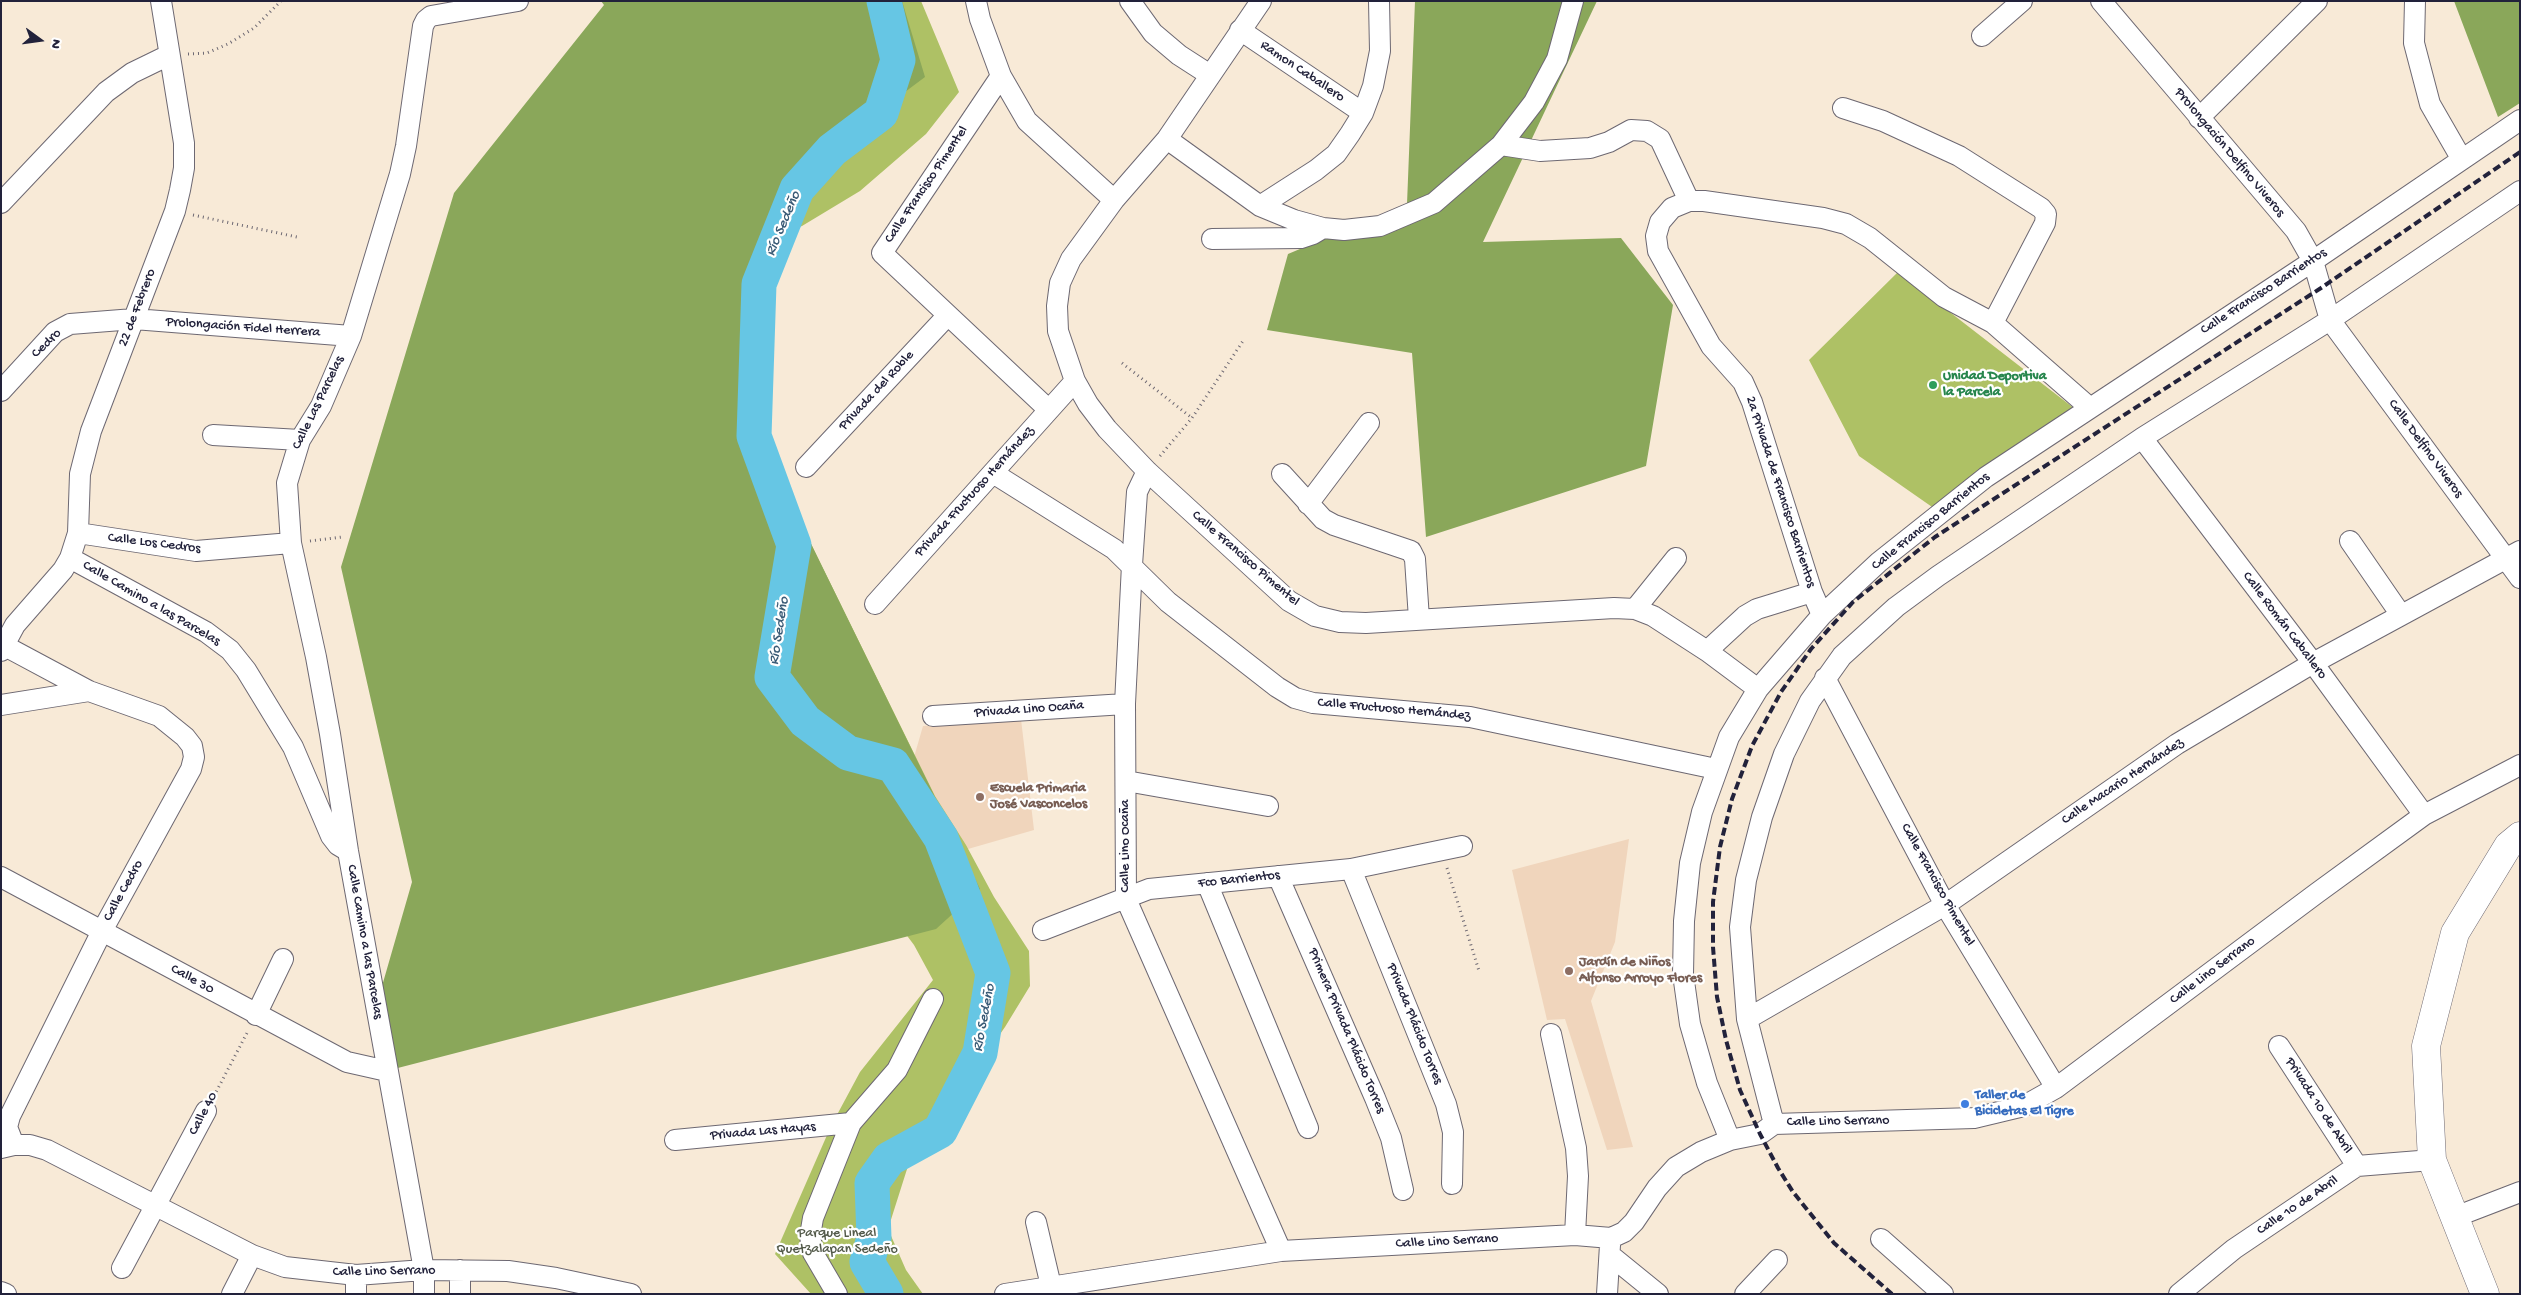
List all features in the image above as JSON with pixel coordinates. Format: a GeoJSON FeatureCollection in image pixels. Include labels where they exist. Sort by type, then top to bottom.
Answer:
{"type":"FeatureCollection","features":[{"type":"Feature","properties":{"kind":"main road"},"geometry":{"type":"LineString","coordinates":[[2485,1294],[2432,1160],[2426,1046],[2456,933],[2508,846],[2520,836]]}},
{"type":"Feature","properties":{"kind":"street","name":"22 de Febrero"},"geometry":{"type":"LineString","coordinates":[[70,558],[78,534],[80,474],[91,431],[175,211],[184,168],[184,143],[161,1]]}},
{"type":"Feature","properties":{"kind":"street","name":"Calle Las Parcelas"},"geometry":{"type":"LineString","coordinates":[[348,851],[316,657],[290,543],[287,483],[300,440],[328,391],[351,336],[400,174],[406,146],[423,26],[431,16],[518,1]]}},
{"type":"Feature","properties":{"kind":"street"},"geometry":{"type":"LineString","coordinates":[[976,1],[980,19],[1001,76],[1027,122],[1114,200]]}},
{"type":"Feature","properties":{"kind":"street"},"geometry":{"type":"LineString","coordinates":[[1130,1],[1153,33],[1179,55],[1210,75]]}},
{"type":"Feature","properties":{"kind":"street","name":"Calle Francisco Pimentel"},"geometry":{"type":"LineString","coordinates":[[1260,1],[1167,140],[1114,200],[1070,259],[1060,283],[1056,306],[1058,332],[1075,381],[1088,404],[1107,429],[1147,471],[1289,600],[1315,616],[1340,622],[1366,623],[1614,608],[1635,609],[1653,616],[1707,650],[1758,690]]}},
{"type":"Feature","properties":{"kind":"street"},"geometry":{"type":"LineString","coordinates":[[1260,206],[1316,170],[1336,154],[1362,113],[1373,86],[1380,51],[1379,1]]}},
{"type":"Feature","properties":{"kind":"street"},"geometry":{"type":"LineString","coordinates":[[1167,140],[1260,206],[1294,220],[1323,228],[1344,230],[1380,226],[1434,203],[1501,145],[1534,102],[1557,60],[1573,1]]}},
{"type":"Feature","properties":{"kind":"street"},"geometry":{"type":"LineString","coordinates":[[1982,36],[2022,1]]}},
{"type":"Feature","properties":{"kind":"street","name":"Prolongación Delfino Viveros"},"geometry":{"type":"LineString","coordinates":[[2101,1],[2296,231],[2313,260],[2330,320]]}},
{"type":"Feature","properties":{"kind":"street"},"geometry":{"type":"LineString","coordinates":[[2199,118],[2316,1]]}},
{"type":"Feature","properties":{"kind":"street"},"geometry":{"type":"LineString","coordinates":[[2415,1],[2414,43],[2430,104],[2461,158]]}},
{"type":"Feature","properties":{"kind":"street","name":"Ramon Caballero"},"geometry":{"type":"LineString","coordinates":[[1240,30],[1362,113]]}},
{"type":"Feature","properties":{"kind":"street"},"geometry":{"type":"LineString","coordinates":[[1,203],[106,92],[132,73],[169,55]]}},
{"type":"Feature","properties":{"kind":"street","name":"Calle Francisco Pimentel"},"geometry":{"type":"LineString","coordinates":[[1001,76],[882,253],[1049,410]]}},
{"type":"Feature","properties":{"kind":"street"},"geometry":{"type":"LineString","coordinates":[[1842,108],[1883,121],[1959,156],[2041,208],[2046,214],[2045,223],[1993,322]]}},
{"type":"Feature","properties":{"kind":"street","name":"Calle Francisco Barrientos"},"geometry":{"type":"LineString","coordinates":[[1730,1140],[1707,1083],[1690,1024],[1683,974],[1684,922],[1690,863],[1702,812],[1729,737],[1758,690],[1822,615],[1878,562],[1939,512],[1986,477],[2089,407],[2313,260],[2461,158],[2520,120]]}},
{"type":"Feature","properties":{"kind":"street"},"geometry":{"type":"LineString","coordinates":[[1501,145],[1540,151],[1590,148],[1609,142],[1631,130],[1647,131],[1660,139],[1689,200],[1823,218],[1846,224],[1870,238],[1944,297],[1993,322],[2089,407]]}},
{"type":"Feature","properties":{"kind":"street"},"geometry":{"type":"LineString","coordinates":[[1774,1124],[1747,1019],[1740,927],[1746,880],[1762,817],[1784,754],[1810,701],[1842,656],[1896,607],[2142,438],[2330,320],[2518,192]]}},
{"type":"Feature","properties":{"kind":"street","name":"2a Privada de Francisco Barrientos"},"geometry":{"type":"LineString","coordinates":[[1689,200],[1672,208],[1660,222],[1656,236],[1658,251],[1711,346],[1742,382],[1752,402],[1812,592],[1822,615]]}},
{"type":"Feature","properties":{"kind":"street"},"geometry":{"type":"LineString","coordinates":[[1212,239],[1301,238],[1323,228]]}},
{"type":"Feature","properties":{"kind":"street","name":"Privada del Roble"},"geometry":{"type":"LineString","coordinates":[[806,467],[948,315]]}},
{"type":"Feature","properties":{"kind":"street","name":"Prolongación Fidel Herrera"},"geometry":{"type":"LineString","coordinates":[[134,320],[351,336]]}},
{"type":"Feature","properties":{"kind":"street","name":"Cedro"},"geometry":{"type":"LineString","coordinates":[[1,391],[55,332],[70,324],[134,320]]}},
{"type":"Feature","properties":{"kind":"street","name":"Calle Delfino Viveros"},"geometry":{"type":"LineString","coordinates":[[2330,320],[2513,555],[2520,578]]}},
{"type":"Feature","properties":{"kind":"street","name":"Privada Fructuoso Hernández"},"geometry":{"type":"LineString","coordinates":[[875,604],[1075,381]]}},
{"type":"Feature","properties":{"kind":"street"},"geometry":{"type":"LineString","coordinates":[[1308,504],[1369,423]]}},
{"type":"Feature","properties":{"kind":"street"},"geometry":{"type":"LineString","coordinates":[[213,435],[300,440]]}},
{"type":"Feature","properties":{"kind":"street","name":"Calle Román Caballero"},"geometry":{"type":"LineString","coordinates":[[2142,438],[2313,663],[2424,815]]}},
{"type":"Feature","properties":{"kind":"street","name":"Calle Lino Ocaña"},"geometry":{"type":"LineString","coordinates":[[1147,471],[1137,492],[1125,704],[1126,899],[1281,1251]]}},
{"type":"Feature","properties":{"kind":"street","name":"Calle Fructuoso Hernández"},"geometry":{"type":"LineString","coordinates":[[993,473],[1114,549],[1168,602],[1277,687],[1295,698],[1313,703],[1470,717],[1716,769]]}},
{"type":"Feature","properties":{"kind":"street"},"geometry":{"type":"LineString","coordinates":[[1282,474],[1323,519],[1334,525],[1411,551],[1415,559],[1419,619]]}},
{"type":"Feature","properties":{"kind":"street","name":"Calle Los Cedros"},"geometry":{"type":"LineString","coordinates":[[78,534],[196,550],[290,543]]}},
{"type":"Feature","properties":{"kind":"street"},"geometry":{"type":"LineString","coordinates":[[2350,541],[2401,615]]}},
{"type":"Feature","properties":{"kind":"street","name":"Calle Macario Hernández"},"geometry":{"type":"LineString","coordinates":[[1747,1019],[1945,905],[2176,744],[2313,663],[2513,555]]}},
{"type":"Feature","properties":{"kind":"street","name":"Calle Cedro"},"geometry":{"type":"LineString","coordinates":[[6,1136],[10,1116],[102,930],[191,769],[194,757],[192,746],[185,737],[159,716],[89,691],[2,648],[15,625],[63,570],[70,558]]}},
{"type":"Feature","properties":{"kind":"street","name":"Calle Camino a las Parcelas"},"geometry":{"type":"LineString","coordinates":[[70,558],[206,632],[230,650],[246,670],[294,747],[331,836],[338,845],[348,851],[424,1270],[424,1294]]}},
{"type":"Feature","properties":{"kind":"street"},"geometry":{"type":"LineString","coordinates":[[1635,609],[1676,558]]}},
{"type":"Feature","properties":{"kind":"street"},"geometry":{"type":"LineString","coordinates":[[1707,650],[1745,616],[1757,609],[1812,592]]}},
{"type":"Feature","properties":{"kind":"street","name":"Calle Francisco Pimentel"},"geometry":{"type":"LineString","coordinates":[[1825,678],[1945,905],[2056,1088]]}},
{"type":"Feature","properties":{"kind":"street","name":"Calle Cedro"},"geometry":{"type":"LineString","coordinates":[[1,705],[89,691]]}},
{"type":"Feature","properties":{"kind":"street","name":"Privada Lino Ocaña"},"geometry":{"type":"LineString","coordinates":[[933,716],[1125,704]]}},
{"type":"Feature","properties":{"kind":"street","name":"Calle Lino Serrano"},"geometry":{"type":"LineString","coordinates":[[1005,1294],[1281,1251],[1575,1235],[1610,1246],[1634,1222],[1657,1188],[1676,1167],[1701,1152],[1730,1140],[1760,1134],[1774,1124],[1974,1118],[2024,1106],[2056,1088],[2316,893],[2424,815],[2520,765]]}},
{"type":"Feature","properties":{"kind":"street"},"geometry":{"type":"LineString","coordinates":[[1126,781],[1268,806]]}},
{"type":"Feature","properties":{"kind":"street","name":"Fco Barrientos"},"geometry":{"type":"LineString","coordinates":[[1043,930],[1149,889],[1351,869],[1462,846]]}},
{"type":"Feature","properties":{"kind":"street","name":"Privada Plácido Torres"},"geometry":{"type":"LineString","coordinates":[[1351,869],[1446,1104],[1453,1132],[1452,1184]]}},
{"type":"Feature","properties":{"kind":"street","name":"Primera Privada Plácido Torres"},"geometry":{"type":"LineString","coordinates":[[1278,876],[1376,1098],[1391,1138],[1403,1190]]}},
{"type":"Feature","properties":{"kind":"street","name":"Calle 30"},"geometry":{"type":"LineString","coordinates":[[1,877],[347,1062],[387,1071]]}},
{"type":"Feature","properties":{"kind":"street"},"geometry":{"type":"LineString","coordinates":[[1207,883],[1308,1128]]}},
{"type":"Feature","properties":{"kind":"street"},"geometry":{"type":"LineString","coordinates":[[256,1015],[284,959]]}},
{"type":"Feature","properties":{"kind":"street"},"geometry":{"type":"LineString","coordinates":[[837,1294],[813,1253],[810,1236],[813,1218],[851,1124],[897,1070],[933,999]]}},
{"type":"Feature","properties":{"kind":"street"},"geometry":{"type":"LineString","coordinates":[[1551,1034],[1576,1148],[1578,1176],[1575,1235]]}},
{"type":"Feature","properties":{"kind":"street","name":"Privada 10 de Abril"},"geometry":{"type":"LineString","coordinates":[[2279,1046],[2357,1166]]}},
{"type":"Feature","properties":{"kind":"street","name":"Calle 40"},"geometry":{"type":"LineString","coordinates":[[122,1268],[206,1111]]}},
{"type":"Feature","properties":{"kind":"street","name":"Privada Las Hayas"},"geometry":{"type":"LineString","coordinates":[[675,1140],[851,1124]]}},
{"type":"Feature","properties":{"kind":"street","name":"Calle Lino Serrano"},"geometry":{"type":"LineString","coordinates":[[6,1136],[47,1150],[252,1255],[285,1268],[356,1284],[424,1270],[508,1271],[556,1278],[631,1294]]}},
{"type":"Feature","properties":{"kind":"street","name":"Calle 10 de Abril"},"geometry":{"type":"LineString","coordinates":[[2179,1294],[2234,1249],[2357,1166],[2432,1160]]}},
{"type":"Feature","properties":{"kind":"street"},"geometry":{"type":"LineString","coordinates":[[2455,1217],[2520,1192]]}},
{"type":"Feature","properties":{"kind":"street"},"geometry":{"type":"LineString","coordinates":[[1036,1222],[1052,1286]]}},
{"type":"Feature","properties":{"kind":"street"},"geometry":{"type":"LineString","coordinates":[[1881,1239],[1943,1294]]}},
{"type":"Feature","properties":{"kind":"street"},"geometry":{"type":"LineString","coordinates":[[1607,1294],[1610,1246]]}},
{"type":"Feature","properties":{"kind":"street"},"geometry":{"type":"LineString","coordinates":[[1610,1246],[1658,1294]]}},
{"type":"Feature","properties":{"kind":"street"},"geometry":{"type":"LineString","coordinates":[[232,1294],[252,1255]]}},
{"type":"Feature","properties":{"kind":"street"},"geometry":{"type":"LineString","coordinates":[[1745,1294],[1777,1260]]}},
{"type":"Feature","properties":{"kind":"street"},"geometry":{"type":"LineString","coordinates":[[460,1270],[460,1294]]}},
{"type":"Feature","properties":{"kind":"street"},"geometry":{"type":"LineString","coordinates":[[1,1292],[6,1294]]}},
{"type":"Feature","properties":{"kind":"path"},"geometry":{"type":"LineString","coordinates":[[169,55],[207,53],[228,44],[254,28],[281,1]]}},
{"type":"Feature","properties":{"kind":"path"},"geometry":{"type":"LineString","coordinates":[[175,211],[297,238]]}},
{"type":"Feature","properties":{"kind":"path"},"geometry":{"type":"LineString","coordinates":[[1147,471],[1192,418],[1243,341]]}},
{"type":"Feature","properties":{"kind":"path"},"geometry":{"type":"LineString","coordinates":[[1122,363],[1192,418]]}},
{"type":"Feature","properties":{"kind":"path"},"geometry":{"type":"LineString","coordinates":[[290,543],[342,538]]}},
{"type":"Feature","properties":{"kind":"path"},"geometry":{"type":"LineString","coordinates":[[1442,851],[1479,971]]}},
{"type":"Feature","properties":{"kind":"path","name":"Calle 40"},"geometry":{"type":"LineString","coordinates":[[206,1111],[256,1015]]}},
{"type":"Feature","properties":{"kind":"shaded area","name":"Escuela Primaria José Vasconcelos"},"geometry":{"type":"Polygon","coordinates":[[[1021,719],[1034,830],[961,851],[912,764],[923,726],[1021,719]]]}},
{"type":"Feature","properties":{"kind":"shaded area","name":"Jardín de Niños Alfonso Arroyo Flores"},"geometry":{"type":"Polygon","coordinates":[[[1629,839],[1615,942],[1591,1001],[1633,1147],[1607,1150],[1565,1019],[1547,1020],[1512,870],[1629,839]]]}},
{"type":"Feature","properties":{"kind":"green space"},"geometry":{"type":"Polygon","coordinates":[[[601,1],[902,1],[925,77],[806,166],[764,233],[750,419],[980,889],[936,929],[390,1070],[378,1000],[412,882],[341,567],[454,193],[604,5],[601,1]]]}},
{"type":"Feature","properties":{"kind":"green space","name":"Parque Lineal Quetzalapan Sedeño"},"geometry":{"type":"Polygon","coordinates":[[[823,1],[921,1],[959,92],[926,134],[860,191],[802,226],[772,238],[761,268],[754,340],[765,439],[811,544],[935,796],[966,845],[994,897],[1029,951],[1030,986],[1005,1027],[908,1166],[888,1229],[906,1270],[923,1294],[811,1294],[775,1254],[831,1126],[860,1072],[933,980],[914,945],[878,897],[662,300],[823,1]]]}},
{"type":"Feature","properties":{"kind":"green space"},"geometry":{"type":"Polygon","coordinates":[[[1415,1],[1597,1],[1483,242],[1621,238],[1673,305],[1646,466],[1426,537],[1412,353],[1267,330],[1288,254],[1407,204],[1415,1]]]}},
{"type":"Feature","properties":{"kind":"green space"},"geometry":{"type":"Polygon","coordinates":[[[2454,1],[2520,1],[2520,103],[2498,117],[2454,1]]]}},
{"type":"Feature","properties":{"kind":"green space","name":"Unidad Deportiva la Parcela"},"geometry":{"type":"Polygon","coordinates":[[[1898,272],[2075,409],[1935,509],[1859,456],[1809,360],[1898,272]]]}},
{"type":"Feature","properties":{"kind":"waterway","name":"Río Sedeño"},"geometry":{"type":"LineString","coordinates":[[884,1],[898,60],[881,113],[832,150],[797,189],[759,284],[754,436],[794,545],[772,677],[805,721],[848,753],[893,765],[941,838],[993,973],[980,1053],[940,1131],[889,1159],[872,1183],[874,1238],[867,1262],[886,1294]]}},
{"type":"Feature","properties":{"kind":"railway"},"geometry":{"type":"LineString","coordinates":[[1892,1294],[1834,1243],[1793,1192],[1778,1168],[1740,1090],[1726,1040],[1717,997],[1713,947],[1713,902],[1720,847],[1732,799],[1752,746],[1781,692],[1811,649],[1853,602],[1935,537],[2321,288],[2520,152]]}},
{"type":"Feature","properties":{"kind":"place","name":"Unidad Deportiva la Parcela"},"geometry":{"type":"Point","coordinates":[1933,385]}},
{"type":"Feature","properties":{"kind":"place","name":"Escuela Primaria José Vasconcelos"},"geometry":{"type":"Point","coordinates":[980,797]}},
{"type":"Feature","properties":{"kind":"place","name":"Jardín de Niños Alfonso Arroyo Flores"},"geometry":{"type":"Point","coordinates":[1569,971]}},
{"type":"Feature","properties":{"kind":"place","name":"Taller de Bicicletas El Tigre"},"geometry":{"type":"Point","coordinates":[1965,1104]}}]}
